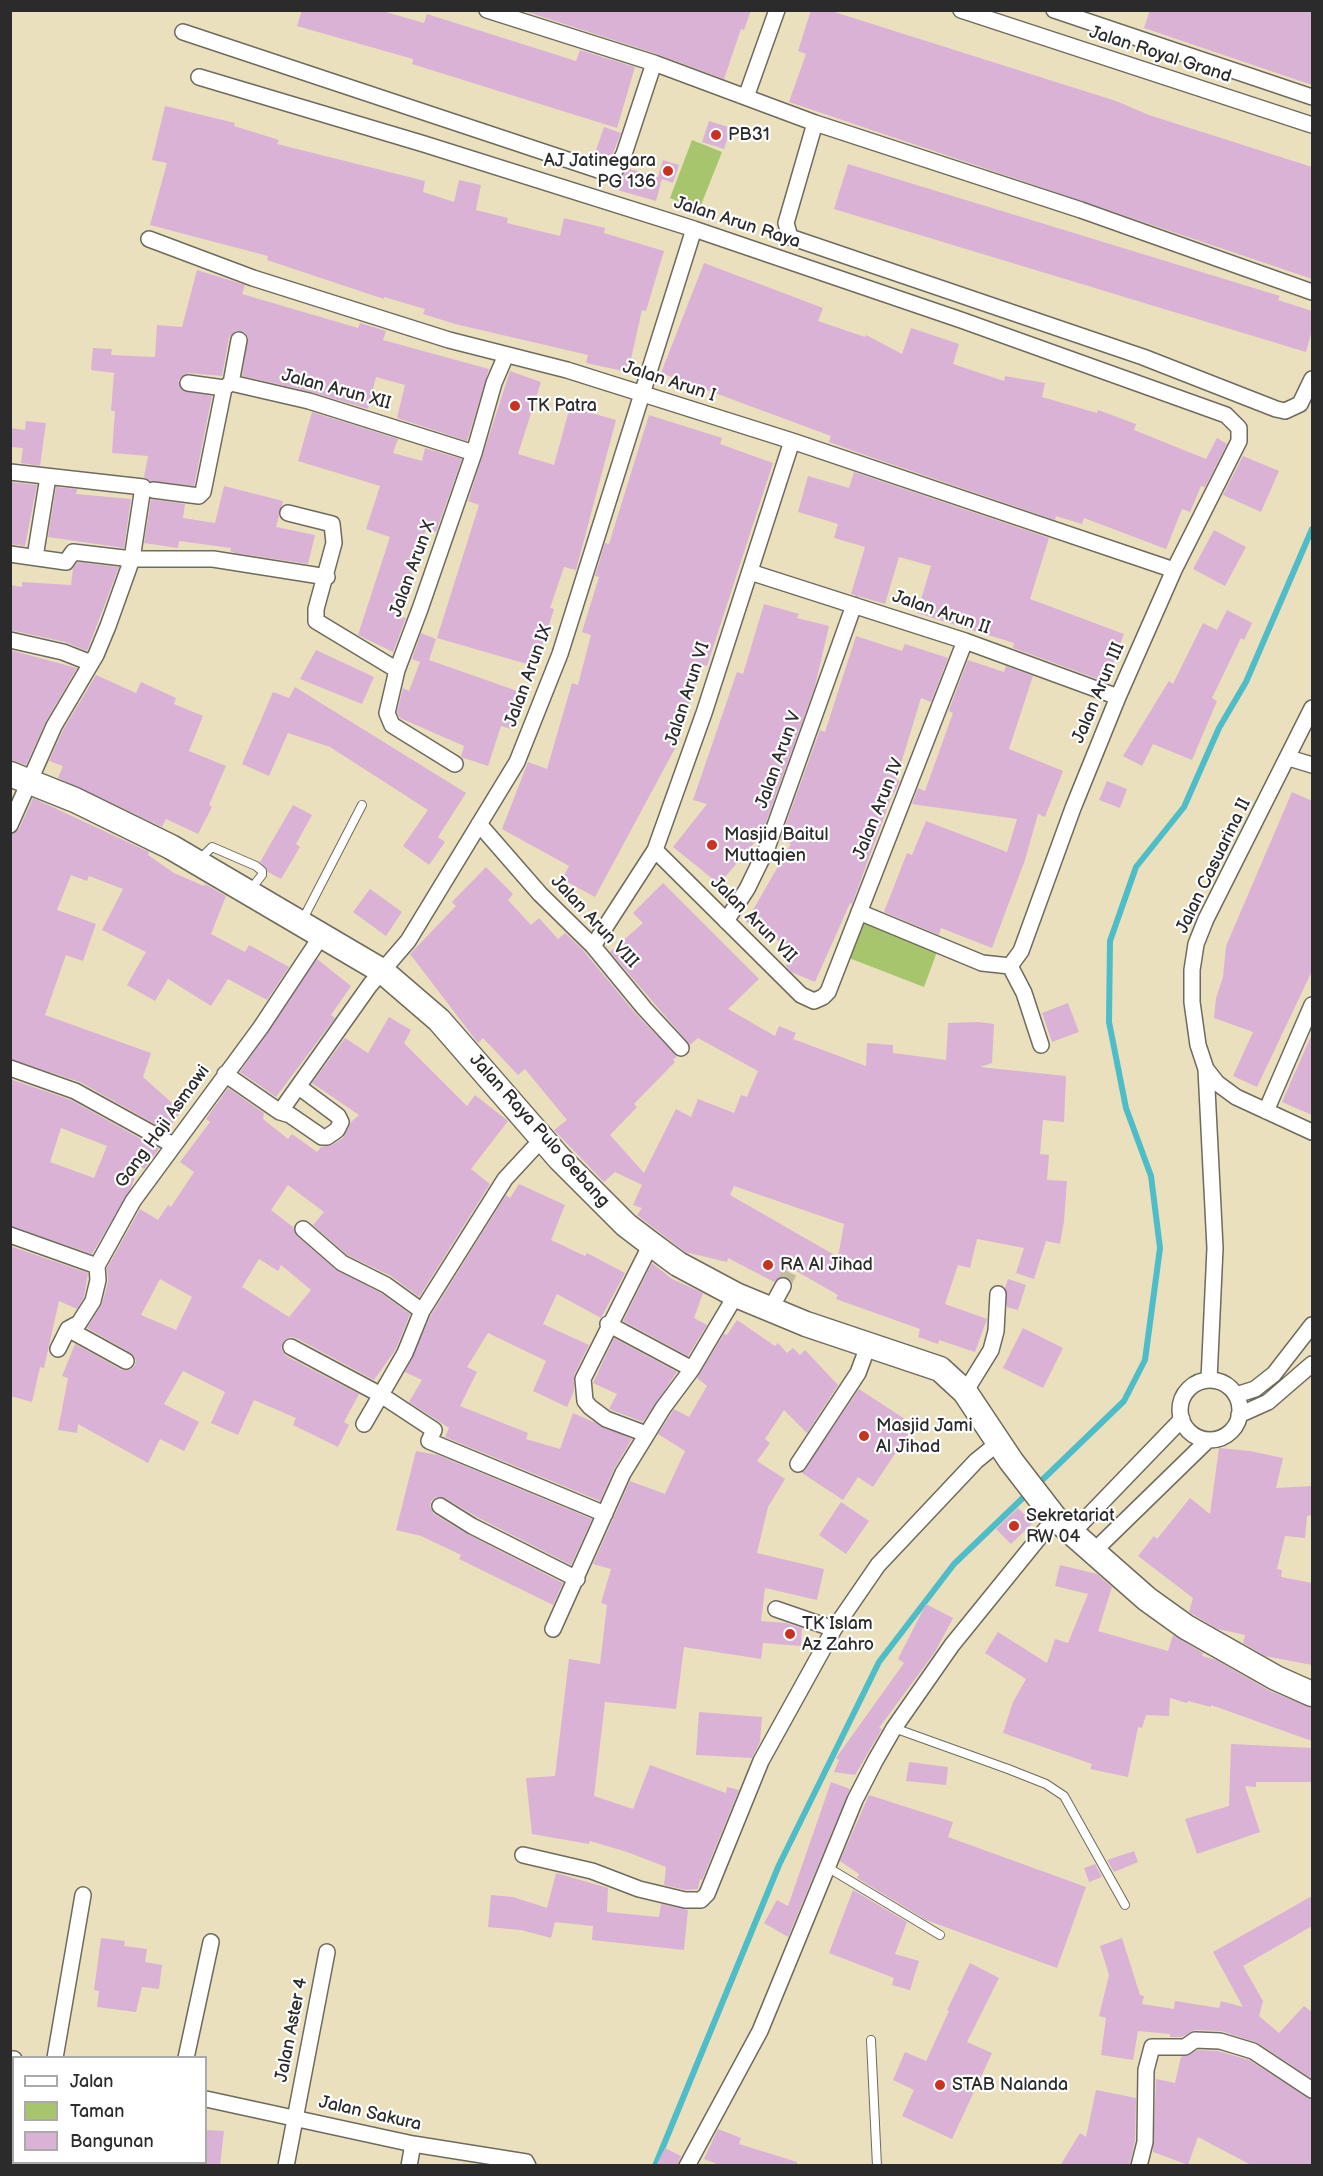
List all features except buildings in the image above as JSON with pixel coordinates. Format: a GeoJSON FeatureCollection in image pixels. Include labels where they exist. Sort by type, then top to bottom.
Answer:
{"type":"FeatureCollection","features":[{"type":"Feature","properties":{"kind":"main road","name":"Jalan Raya Pulo Gebang"},"geometry":{"type":"LineString","coordinates":[[20,778],[75,800],[198,861],[382,971],[439,1020],[542,1139],[592,1192],[651,1245],[678,1264],[770,1310],[940,1370],[965,1392],[1004,1452],[1057,1518],[1094,1552],[1176,1621],[1276,1678],[1312,1694]]}},
{"type":"Feature","properties":{"kind":"street"},"geometry":{"type":"LineString","coordinates":[[487,10],[654,63],[815,123],[1103,217],[1312,292]]}},
{"type":"Feature","properties":{"kind":"street"},"geometry":{"type":"LineString","coordinates":[[746,97],[777,10]]}},
{"type":"Feature","properties":{"kind":"street","name":"Jalan Royal Grand"},"geometry":{"type":"LineString","coordinates":[[961,10],[1312,125]]}},
{"type":"Feature","properties":{"kind":"street","name":"Jalan Royal Grand"},"geometry":{"type":"LineString","coordinates":[[1054,10],[1312,97]]}},
{"type":"Feature","properties":{"kind":"street"},"geometry":{"type":"LineString","coordinates":[[183,32],[607,173],[616,169],[624,154],[654,63]]}},
{"type":"Feature","properties":{"kind":"street","name":"Jalan Arun Raya"},"geometry":{"type":"LineString","coordinates":[[199,77],[424,144],[694,229],[961,320],[1226,416],[1239,428],[1239,441]]}},
{"type":"Feature","properties":{"kind":"street"},"geometry":{"type":"LineString","coordinates":[[815,123],[786,223],[790,237],[1143,357],[1276,409],[1285,411],[1300,404],[1312,380]]}},
{"type":"Feature","properties":{"kind":"street","name":"Jalan Arun IX"},"geometry":{"type":"LineString","coordinates":[[280,1112],[382,971],[408,941],[517,762],[543,702],[694,229]]}},
{"type":"Feature","properties":{"kind":"street","name":"Jalan Arun I"},"geometry":{"type":"LineString","coordinates":[[149,239],[253,278],[450,340],[567,370],[792,441],[1174,570]]}},
{"type":"Feature","properties":{"kind":"street"},"geometry":{"type":"LineString","coordinates":[[153,490],[199,495],[203,492],[239,340]]}},
{"type":"Feature","properties":{"kind":"street","name":"Jalan Arun X"},"geometry":{"type":"LineString","coordinates":[[455,764],[388,721],[391,689],[474,453],[494,384],[506,355]]}},
{"type":"Feature","properties":{"kind":"street","name":"Jalan Arun XII"},"geometry":{"type":"LineString","coordinates":[[188,382],[228,386],[336,408],[474,453]]}},
{"type":"Feature","properties":{"kind":"street","name":"Jalan Arun VI"},"geometry":{"type":"LineString","coordinates":[[593,946],[655,850],[693,745],[792,441]]}},
{"type":"Feature","properties":{"kind":"street","name":"Jalan Arun III"},"geometry":{"type":"LineString","coordinates":[[1010,966],[1021,951],[1073,808],[1118,697],[1174,570],[1239,441]]}},
{"type":"Feature","properties":{"kind":"street"},"geometry":{"type":"LineString","coordinates":[[10,472],[143,487],[132,559],[108,626],[91,663],[20,778],[10,825]]}},
{"type":"Feature","properties":{"kind":"street"},"geometry":{"type":"LineString","coordinates":[[35,557],[48,477]]}},
{"type":"Feature","properties":{"kind":"street"},"geometry":{"type":"LineString","coordinates":[[288,513],[332,524],[334,543],[327,578],[316,609],[316,621],[397,670]]}},
{"type":"Feature","properties":{"kind":"street"},"geometry":{"type":"LineString","coordinates":[[10,554],[67,562],[73,552],[132,559],[213,559],[327,578]]}},
{"type":"Feature","properties":{"kind":"street","name":"Jalan Arun II"},"geometry":{"type":"LineString","coordinates":[[750,572],[965,641],[1118,697]]}},
{"type":"Feature","properties":{"kind":"street","name":"Jalan Arun V"},"geometry":{"type":"LineString","coordinates":[[726,921],[747,889],[767,848],[854,605]]}},
{"type":"Feature","properties":{"kind":"street"},"geometry":{"type":"LineString","coordinates":[[10,640],[63,652],[91,663]]}},
{"type":"Feature","properties":{"kind":"street","name":"Jalan Arun IV"},"geometry":{"type":"LineString","coordinates":[[828,992],[965,641]]}},
{"type":"Feature","properties":{"kind":"street","name":"Jalan Casuarina II"},"geometry":{"type":"LineString","coordinates":[[1312,708],[1196,944],[1192,970],[1192,1002],[1198,1045],[1206,1069],[1216,1083],[1236,1097],[1312,1132]]}},
{"type":"Feature","properties":{"kind":"street"},"geometry":{"type":"LineString","coordinates":[[1289,758],[1312,765]]}},
{"type":"Feature","properties":{"kind":"street","name":"Jalan Arun VIII"},"geometry":{"type":"LineString","coordinates":[[479,824],[540,894],[593,946],[644,1008],[681,1048]]}},
{"type":"Feature","properties":{"kind":"street","name":"Jalan Arun VII"},"geometry":{"type":"LineString","coordinates":[[655,850],[801,995],[814,1001],[828,992]]}},
{"type":"Feature","properties":{"kind":"street"},"geometry":{"type":"LineString","coordinates":[[859,912],[982,963],[1010,966],[1024,993],[1041,1045]]}},
{"type":"Feature","properties":{"kind":"street","name":"Gang Haji Asmawi"},"geometry":{"type":"LineString","coordinates":[[58,1349],[68,1329],[78,1323],[93,1301],[98,1280],[97,1266],[133,1201],[261,1027],[322,935]]}},
{"type":"Feature","properties":{"kind":"street"},"geometry":{"type":"LineString","coordinates":[[1266,1111],[1312,1005]]}},
{"type":"Feature","properties":{"kind":"street"},"geometry":{"type":"LineString","coordinates":[[10,1068],[75,1091],[173,1145]]}},
{"type":"Feature","properties":{"kind":"street"},"geometry":{"type":"LineString","coordinates":[[1206,1069],[1215,1248],[1209,1380]]}},
{"type":"Feature","properties":{"kind":"street"},"geometry":{"type":"LineString","coordinates":[[225,1074],[280,1112],[322,1137],[327,1137],[337,1130],[341,1122],[338,1116],[299,1087]]}},
{"type":"Feature","properties":{"kind":"street"},"geometry":{"type":"LineString","coordinates":[[364,1424],[405,1353],[422,1311],[506,1179],[542,1139]]}},
{"type":"Feature","properties":{"kind":"street"},"geometry":{"type":"LineString","coordinates":[[303,1229],[342,1263],[386,1285],[422,1311]]}},
{"type":"Feature","properties":{"kind":"street"},"geometry":{"type":"LineString","coordinates":[[10,1235],[97,1266]]}},
{"type":"Feature","properties":{"kind":"street"},"geometry":{"type":"LineString","coordinates":[[646,1434],[606,1419],[585,1401],[583,1379],[608,1324],[651,1245]]}},
{"type":"Feature","properties":{"kind":"street"},"geometry":{"type":"LineString","coordinates":[[770,1310],[783,1286]]}},
{"type":"Feature","properties":{"kind":"street"},"geometry":{"type":"LineString","coordinates":[[965,1392],[991,1350],[996,1331],[998,1294]]}},
{"type":"Feature","properties":{"kind":"street"},"geometry":{"type":"LineString","coordinates":[[553,1629],[623,1473],[646,1434],[692,1369],[736,1295]]}},
{"type":"Feature","properties":{"kind":"street"},"geometry":{"type":"LineString","coordinates":[[608,1324],[692,1369]]}},
{"type":"Feature","properties":{"kind":"street"},"geometry":{"type":"LineString","coordinates":[[1236,1395],[1255,1389],[1274,1374],[1312,1325]]}},
{"type":"Feature","properties":{"kind":"street"},"geometry":{"type":"LineString","coordinates":[[68,1329],[126,1361]]}},
{"type":"Feature","properties":{"kind":"street"},"geometry":{"type":"LineString","coordinates":[[798,1464],[858,1373],[868,1346]]}},
{"type":"Feature","properties":{"kind":"street"},"geometry":{"type":"LineString","coordinates":[[291,1347],[381,1395],[434,1430],[429,1442],[605,1514]]}},
{"type":"Feature","properties":{"kind":"street"},"geometry":{"type":"LineString","coordinates":[[1094,1552],[1208,1440],[1228,1433],[1239,1415],[1268,1402],[1312,1364]]}},
{"type":"Feature","properties":{"kind":"street"},"geometry":{"type":"LineString","coordinates":[[1208,1440],[1197,1437],[1188,1429],[1182,1419],[1180,1408],[1183,1397],[1198,1382],[1220,1381],[1236,1395],[1239,1415]]}},
{"type":"Feature","properties":{"kind":"street"},"geometry":{"type":"LineString","coordinates":[[687,2166],[760,2031],[855,1800],[894,1728],[972,1618],[1057,1518],[1182,1419]]}},
{"type":"Feature","properties":{"kind":"street"},"geometry":{"type":"LineString","coordinates":[[523,1855],[592,1871],[639,1889],[685,1900],[701,1900],[707,1894],[761,1761],[834,1629],[878,1565],[976,1461],[1004,1452]]}},
{"type":"Feature","properties":{"kind":"street"},"geometry":{"type":"LineString","coordinates":[[440,1506],[472,1526],[577,1579]]}},
{"type":"Feature","properties":{"kind":"street"},"geometry":{"type":"LineString","coordinates":[[776,1609],[834,1629]]}},
{"type":"Feature","properties":{"kind":"street"},"geometry":{"type":"LineString","coordinates":[[55,2056],[83,1895]]}},
{"type":"Feature","properties":{"kind":"street"},"geometry":{"type":"LineString","coordinates":[[186,2056],[211,1942]]}},
{"type":"Feature","properties":{"kind":"street","name":"Jalan Aster 4"},"geometry":{"type":"LineString","coordinates":[[286,2166],[327,1952]]}},
{"type":"Feature","properties":{"kind":"street"},"geometry":{"type":"LineString","coordinates":[[1139,2166],[1145,2142],[1146,2070],[1152,2047],[1185,2047],[1195,2040],[1220,2042],[1253,2051],[1312,2090]]}},
{"type":"Feature","properties":{"kind":"street","name":"Jalan Sakura"},"geometry":{"type":"LineString","coordinates":[[207,2098],[413,2144],[527,2164]]}},
{"type":"Feature","properties":{"kind":"street"},"geometry":{"type":"LineString","coordinates":[[409,2166],[413,2144]]}},
{"type":"Feature","properties":{"kind":"lane"},"geometry":{"type":"LineString","coordinates":[[300,923],[308,914],[362,805]]}},
{"type":"Feature","properties":{"kind":"lane"},"geometry":{"type":"LineString","coordinates":[[894,1728],[1019,1773],[1064,1796],[1125,1905]]}},
{"type":"Feature","properties":{"kind":"lane"},"geometry":{"type":"LineString","coordinates":[[827,1867],[940,1935]]}},
{"type":"Feature","properties":{"kind":"lane"},"geometry":{"type":"LineString","coordinates":[[871,2040],[877,2166]]}},
{"type":"Feature","properties":{"kind":"green space"},"geometry":{"type":"Polygon","coordinates":[[[692,140],[722,152],[699,210],[670,198],[692,140]]]}},
{"type":"Feature","properties":{"kind":"green space"},"geometry":{"type":"Polygon","coordinates":[[[863,920],[938,949],[924,987],[849,958],[863,920]]]}},
{"type":"Feature","properties":{"kind":"waterway"},"geometry":{"type":"LineString","coordinates":[[1037,1485],[1124,1401],[1145,1360],[1160,1248],[1151,1176],[1126,1108],[1109,1022],[1110,941],[1136,867],[1184,807],[1219,728],[1246,682],[1312,529]]}},
{"type":"Feature","properties":{"kind":"waterway"},"geometry":{"type":"LineString","coordinates":[[655,2166],[779,1865],[879,1662],[954,1564],[1029,1492]]}},
{"type":"Feature","properties":{"kind":"tunnel"},"geometry":{"type":"LineString","coordinates":[[783,1286],[794,1262]]}},
{"type":"Feature","properties":{"kind":"place","name":"PB31"},"geometry":{"type":"Point","coordinates":[716,135]}},
{"type":"Feature","properties":{"kind":"place","name":"AJ Jatinegara PG 136"},"geometry":{"type":"Point","coordinates":[668,171]}},
{"type":"Feature","properties":{"kind":"place","name":"TK Patra"},"geometry":{"type":"Point","coordinates":[515,406]}},
{"type":"Feature","properties":{"kind":"place","name":"Masjid Baitul Muttaqien"},"geometry":{"type":"Point","coordinates":[712,845]}},
{"type":"Feature","properties":{"kind":"place","name":"RA Al Jihad"},"geometry":{"type":"Point","coordinates":[768,1265]}},
{"type":"Feature","properties":{"kind":"place","name":"Masjid Jami Al Jihad"},"geometry":{"type":"Point","coordinates":[864,1436]}},
{"type":"Feature","properties":{"kind":"place","name":"Sekretariat RW 04"},"geometry":{"type":"Point","coordinates":[1014,1526]}},
{"type":"Feature","properties":{"kind":"place","name":"TK Islam Az Zahro"},"geometry":{"type":"Point","coordinates":[790,1634]}},
{"type":"Feature","properties":{"kind":"place","name":"STAB Nalanda"},"geometry":{"type":"Point","coordinates":[940,2085]}}]}
